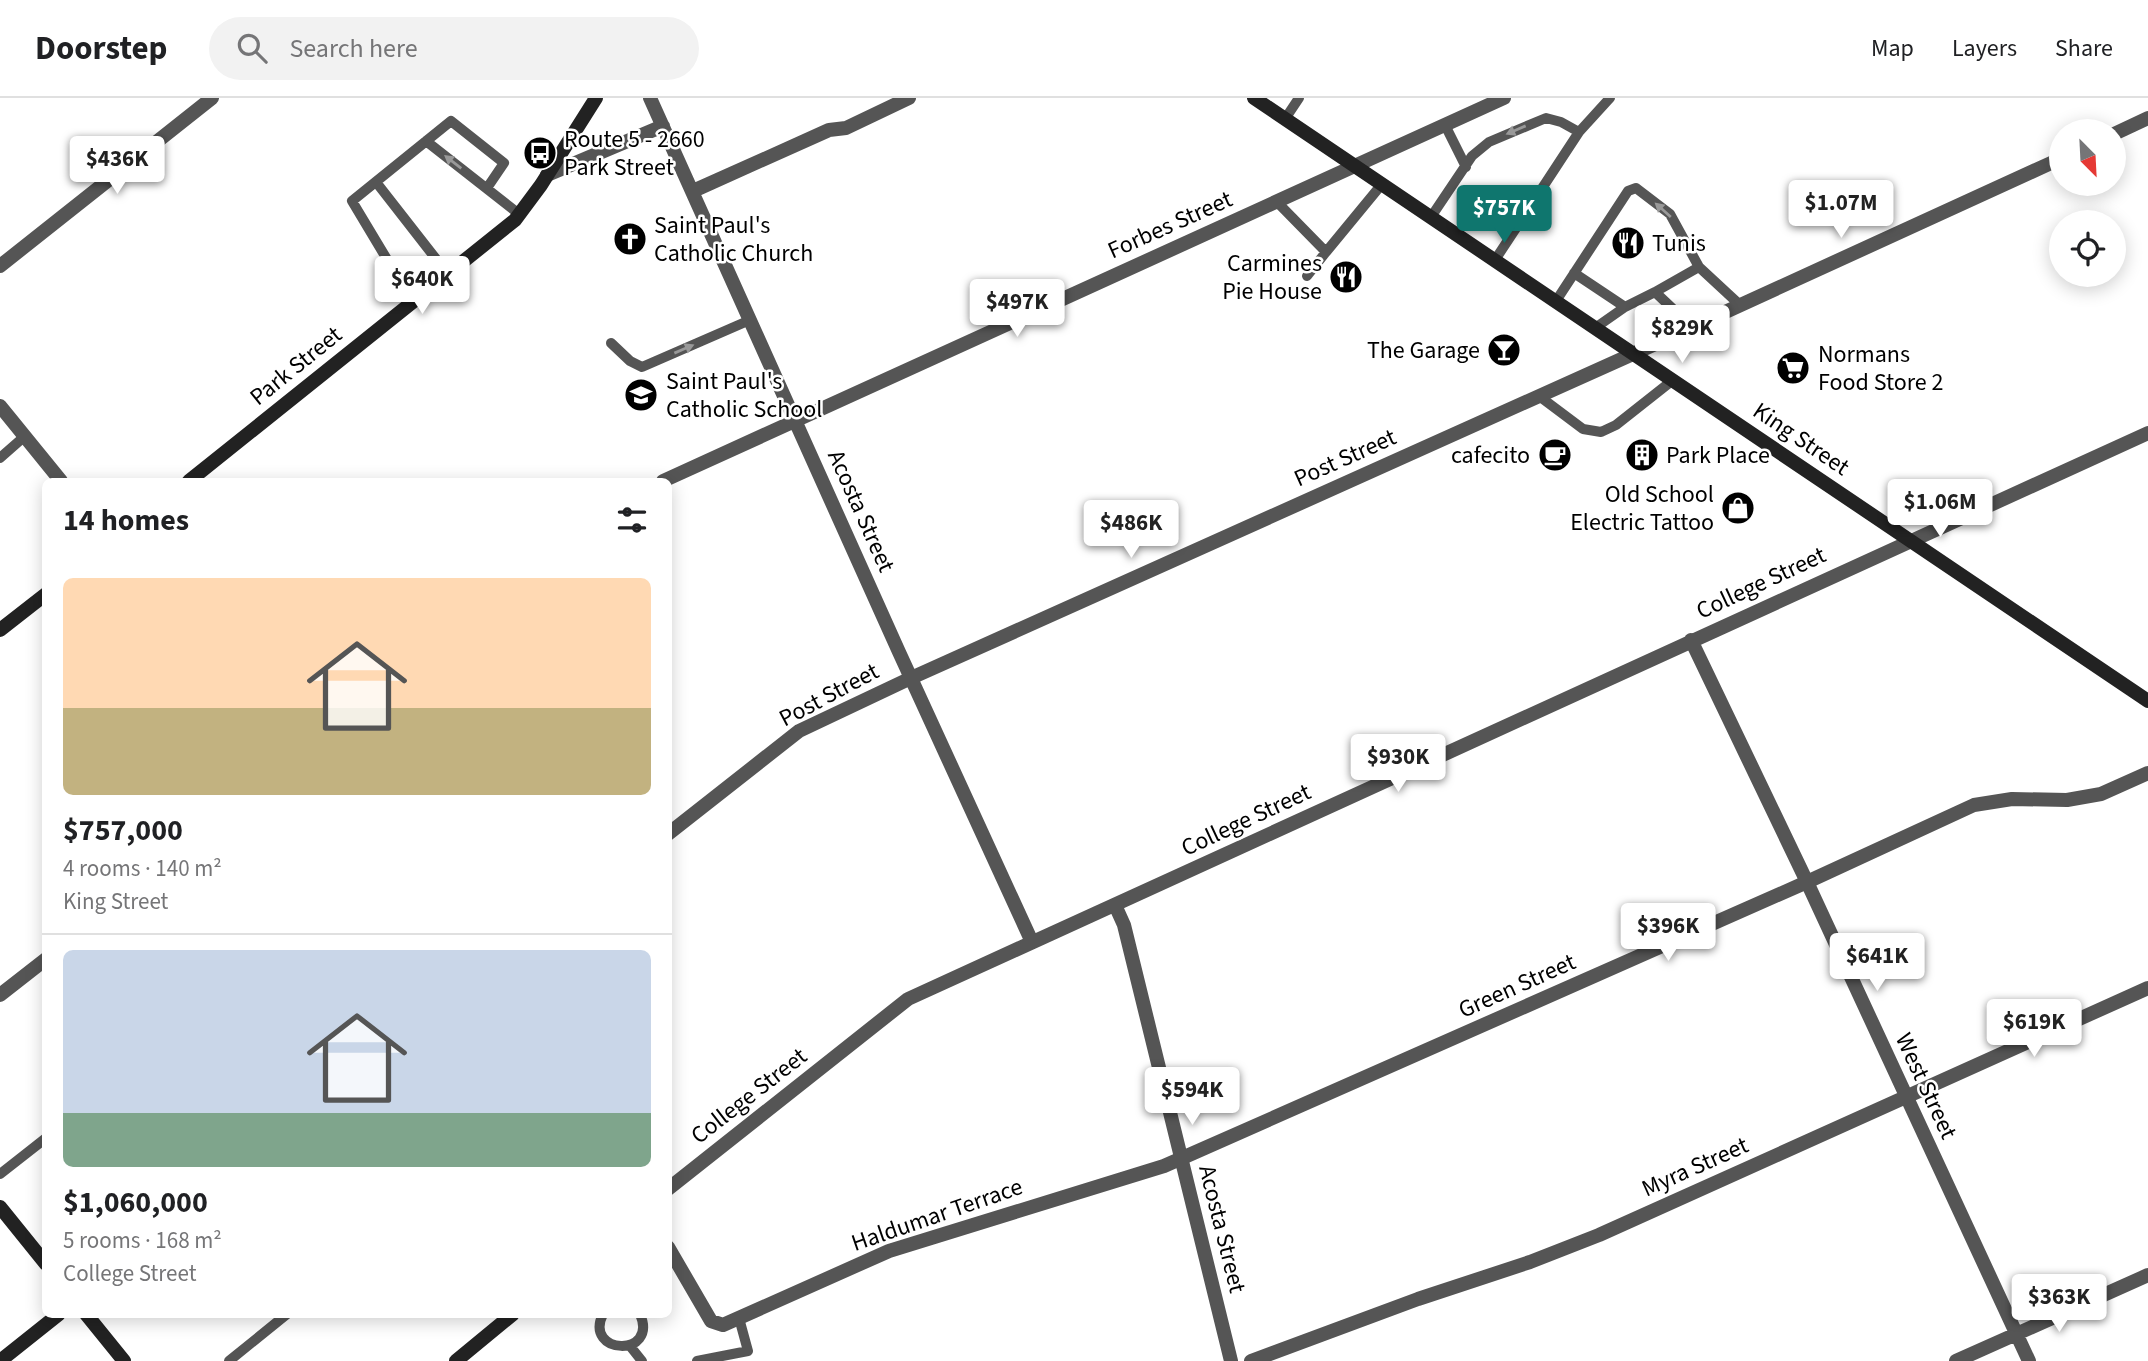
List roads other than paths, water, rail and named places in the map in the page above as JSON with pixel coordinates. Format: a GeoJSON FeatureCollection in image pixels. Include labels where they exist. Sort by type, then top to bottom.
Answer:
{"type":"FeatureCollection","features":[{"type":"Feature","properties":{"kind":"main road","name":"Park Street"},"geometry":{"type":"LineString","coordinates":[[193,478],[514,220],[547,175],[596,98]]}},
{"type":"Feature","properties":{"kind":"main road","name":"King Street"},"geometry":{"type":"LineString","coordinates":[[1254,98],[2148,701]]}},
{"type":"Feature","properties":{"kind":"main road"},"geometry":{"type":"LineString","coordinates":[[0,629],[42,597]]}},
{"type":"Feature","properties":{"kind":"main road"},"geometry":{"type":"LineString","coordinates":[[0,1207],[42,1259]]}},
{"type":"Feature","properties":{"kind":"main road"},"geometry":{"type":"LineString","coordinates":[[0,1361],[54,1318]]}},
{"type":"Feature","properties":{"kind":"main road"},"geometry":{"type":"LineString","coordinates":[[89,1318],[124,1361]]}},
{"type":"Feature","properties":{"kind":"main road"},"geometry":{"type":"LineString","coordinates":[[456,1361],[508,1318]]}},
{"type":"Feature","properties":{"kind":"street"},"geometry":{"type":"LineString","coordinates":[[0,266],[212,98]]}},
{"type":"Feature","properties":{"kind":"street","name":"Acosta Street"},"geometry":{"type":"LineString","coordinates":[[650,98],[1032,942]]}},
{"type":"Feature","properties":{"kind":"street"},"geometry":{"type":"LineString","coordinates":[[693,191],[829,130],[846,128],[909,98]]}},
{"type":"Feature","properties":{"kind":"street","name":"Forbes Street"},"geometry":{"type":"LineString","coordinates":[[670,478],[1504,98]]}},
{"type":"Feature","properties":{"kind":"street"},"geometry":{"type":"LineString","coordinates":[[2126,128],[2148,118]]}},
{"type":"Feature","properties":{"kind":"street"},"geometry":{"type":"LineString","coordinates":[[547,175],[663,126]]}},
{"type":"Feature","properties":{"kind":"street","name":"Post Street"},"geometry":{"type":"LineString","coordinates":[[672,831],[799,732],[911,678],[2049,164]]}},
{"type":"Feature","properties":{"kind":"street"},"geometry":{"type":"LineString","coordinates":[[0,406],[59,478]]}},
{"type":"Feature","properties":{"kind":"street","name":"College Street"},"geometry":{"type":"LineString","coordinates":[[672,1186],[908,999],[2148,433]]}},
{"type":"Feature","properties":{"kind":"street","name":"West Street"},"geometry":{"type":"LineString","coordinates":[[1691,640],[1807,882],[2029,1361]]}},
{"type":"Feature","properties":{"kind":"street","name":"Green Street"},"geometry":{"type":"LineString","coordinates":[[1182,1158],[1807,882],[1974,805],[2012,799],[2067,800],[2101,794],[2148,773]]}},
{"type":"Feature","properties":{"kind":"street","name":"Acosta Street"},"geometry":{"type":"LineString","coordinates":[[1115,905],[1124,925],[1231,1361]]}},
{"type":"Feature","properties":{"kind":"street"},"geometry":{"type":"LineString","coordinates":[[0,995],[42,962]]}},
{"type":"Feature","properties":{"kind":"street","name":"Myra Street"},"geometry":{"type":"LineString","coordinates":[[1251,1361],[1599,1235],[2148,988]]}},
{"type":"Feature","properties":{"kind":"street","name":"Haldumar Terrace"},"geometry":{"type":"LineString","coordinates":[[672,1255],[711,1321],[723,1325],[889,1251],[1164,1166],[1182,1158]]}},
{"type":"Feature","properties":{"kind":"street"},"geometry":{"type":"LineString","coordinates":[[1956,1361],[2148,1275]]}},
{"type":"Feature","properties":{"kind":"lane"},"geometry":{"type":"LineString","coordinates":[[1286,120],[1299,98]]}},
{"type":"Feature","properties":{"kind":"lane"},"geometry":{"type":"LineString","coordinates":[[1495,260],[1579,132],[1610,98]]}},
{"type":"Feature","properties":{"kind":"lane"},"geometry":{"type":"LineString","coordinates":[[1431,217],[1472,156],[1489,142],[1546,118],[1561,122],[1579,132]]}},
{"type":"Feature","properties":{"kind":"lane"},"geometry":{"type":"LineString","coordinates":[[412,301],[352,201],[451,121],[503,163],[487,188]]}},
{"type":"Feature","properties":{"kind":"lane"},"geometry":{"type":"LineString","coordinates":[[1445,125],[1466,167]]}},
{"type":"Feature","properties":{"kind":"lane"},"geometry":{"type":"LineString","coordinates":[[426,141],[519,214]]}},
{"type":"Feature","properties":{"kind":"lane"},"geometry":{"type":"LineString","coordinates":[[376,182],[447,273]]}},
{"type":"Feature","properties":{"kind":"lane"},"geometry":{"type":"LineString","coordinates":[[1307,276],[1382,184]]}},
{"type":"Feature","properties":{"kind":"lane"},"geometry":{"type":"LineString","coordinates":[[1556,301],[1628,191],[1636,188],[1670,215],[1699,268],[1740,305]]}},
{"type":"Feature","properties":{"kind":"lane"},"geometry":{"type":"LineString","coordinates":[[1277,202],[1325,253]]}},
{"type":"Feature","properties":{"kind":"lane"},"geometry":{"type":"LineString","coordinates":[[1595,328],[1625,307],[1699,268]]}},
{"type":"Feature","properties":{"kind":"lane"},"geometry":{"type":"LineString","coordinates":[[1574,273],[1625,307]]}},
{"type":"Feature","properties":{"kind":"lane"},"geometry":{"type":"LineString","coordinates":[[1655,292],[1692,327]]}},
{"type":"Feature","properties":{"kind":"lane"},"geometry":{"type":"LineString","coordinates":[[611,343],[630,361],[642,367],[750,320]]}},
{"type":"Feature","properties":{"kind":"lane"},"geometry":{"type":"LineString","coordinates":[[1539,396],[1583,429],[1601,432],[1616,425],[1673,380]]}},
{"type":"Feature","properties":{"kind":"lane"},"geometry":{"type":"LineString","coordinates":[[0,458],[25,436]]}},
{"type":"Feature","properties":{"kind":"lane"},"geometry":{"type":"LineString","coordinates":[[0,1174],[42,1141]]}},
{"type":"Feature","properties":{"kind":"lane"},"geometry":{"type":"LineString","coordinates":[[229,1361],[283,1318]]}},
{"type":"Feature","properties":{"kind":"lane"},"geometry":{"type":"LineString","coordinates":[[602,1318],[600,1326],[604,1339],[616,1347],[630,1346],[636,1342],[643,1329],[641,1318]]}},
{"type":"Feature","properties":{"kind":"lane"},"geometry":{"type":"LineString","coordinates":[[697,1361],[748,1350],[739,1318]]}},
{"type":"Feature","properties":{"kind":"lane"},"geometry":{"type":"LineString","coordinates":[[630,1346],[642,1361]]}},
{"type":"Feature","properties":{"kind":"place","name":"Route 5 - 2660 Park Street"},"geometry":{"type":"Point","coordinates":[540,153]}},
{"type":"Feature","properties":{"kind":"place","name":"Saint Paul's Catholic Church"},"geometry":{"type":"Point","coordinates":[630,239]}},
{"type":"Feature","properties":{"kind":"place","name":"Tunis"},"geometry":{"type":"Point","coordinates":[1628,243]}},
{"type":"Feature","properties":{"kind":"place","name":"Carmines Pie House"},"geometry":{"type":"Point","coordinates":[1346,277]}},
{"type":"Feature","properties":{"kind":"place","name":"The Garage"},"geometry":{"type":"Point","coordinates":[1504,350]}},
{"type":"Feature","properties":{"kind":"place","name":"Normans Food Store 2"},"geometry":{"type":"Point","coordinates":[1793,368]}},
{"type":"Feature","properties":{"kind":"place","name":"Saint Paul's Catholic School"},"geometry":{"type":"Point","coordinates":[641,395]}},
{"type":"Feature","properties":{"kind":"place","name":"cafecito"},"geometry":{"type":"Point","coordinates":[1555,455]}},
{"type":"Feature","properties":{"kind":"place","name":"Park Place"},"geometry":{"type":"Point","coordinates":[1642,455]}},
{"type":"Feature","properties":{"kind":"place","name":"Old School Electric Tattoo"},"geometry":{"type":"Point","coordinates":[1738,508]}}]}
